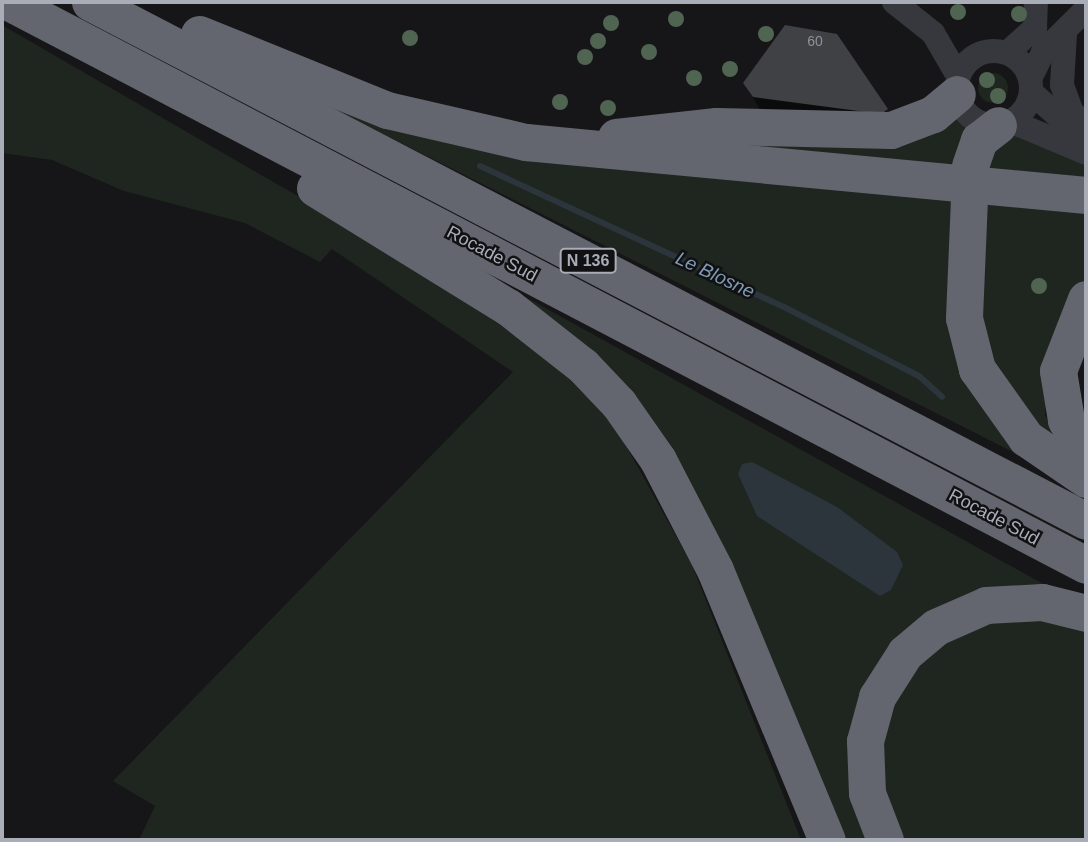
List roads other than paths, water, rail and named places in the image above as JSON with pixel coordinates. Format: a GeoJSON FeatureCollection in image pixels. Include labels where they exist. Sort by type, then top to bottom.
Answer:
{"type":"FeatureCollection","features":[{"type":"Feature","properties":{"kind":"highway","name":"Rocade Sud"},"geometry":{"type":"LineString","coordinates":[[9,2],[1086,565]]}},
{"type":"Feature","properties":{"kind":"highway","name":"N 136"},"geometry":{"type":"LineString","coordinates":[[90,2],[1086,521]]}},
{"type":"Feature","properties":{"kind":"highway"},"geometry":{"type":"LineString","coordinates":[[131,2],[387,110],[526,142],[1086,195]]}},
{"type":"Feature","properties":{"kind":"highway"},"geometry":{"type":"LineString","coordinates":[[586,146],[605,138],[716,126],[891,130],[933,114],[958,85]]}},
{"type":"Feature","properties":{"kind":"highway"},"geometry":{"type":"LineString","coordinates":[[187,93],[216,131],[536,328],[619,404],[669,480],[715,570],[827,840]]}},
{"type":"Feature","properties":{"kind":"highway"},"geometry":{"type":"LineString","coordinates":[[1004,123],[979,139],[970,182],[964,318],[977,369],[1026,438],[1086,479]]}},
{"type":"Feature","properties":{"kind":"highway"},"geometry":{"type":"LineString","coordinates":[[1086,299],[1058,371],[1066,420],[1086,456]]}},
{"type":"Feature","properties":{"kind":"highway"},"geometry":{"type":"LineString","coordinates":[[877,455],[883,477],[1086,591]]}},
{"type":"Feature","properties":{"kind":"highway"},"geometry":{"type":"LineString","coordinates":[[886,840],[867,793],[865,741],[877,696],[905,653],[936,627],[986,606],[1025,601],[1086,613]]}},
{"type":"Feature","properties":{"kind":"street"},"geometry":{"type":"LineString","coordinates":[[894,2],[933,33],[975,120],[1004,123],[1086,153]]}},
{"type":"Feature","properties":{"kind":"street"},"geometry":{"type":"LineString","coordinates":[[918,2],[995,52],[1031,85],[1064,127],[1086,139]]}},
{"type":"Feature","properties":{"kind":"street"},"geometry":{"type":"LineString","coordinates":[[958,85],[995,52],[1035,28],[1035,2]]}},
{"type":"Feature","properties":{"kind":"street"},"geometry":{"type":"LineString","coordinates":[[1004,123],[1031,85],[1043,52],[1065,34],[1086,9]]}},
{"type":"Feature","properties":{"kind":"street"},"geometry":{"type":"LineString","coordinates":[[1065,34],[1062,85],[1072,112],[1086,125]]}},
{"type":"Feature","properties":{"kind":"waterway","name":"Le Blosne"},"geometry":{"type":"LineString","coordinates":[[480,166],[784,307],[919,376],[942,397]]}}]}
